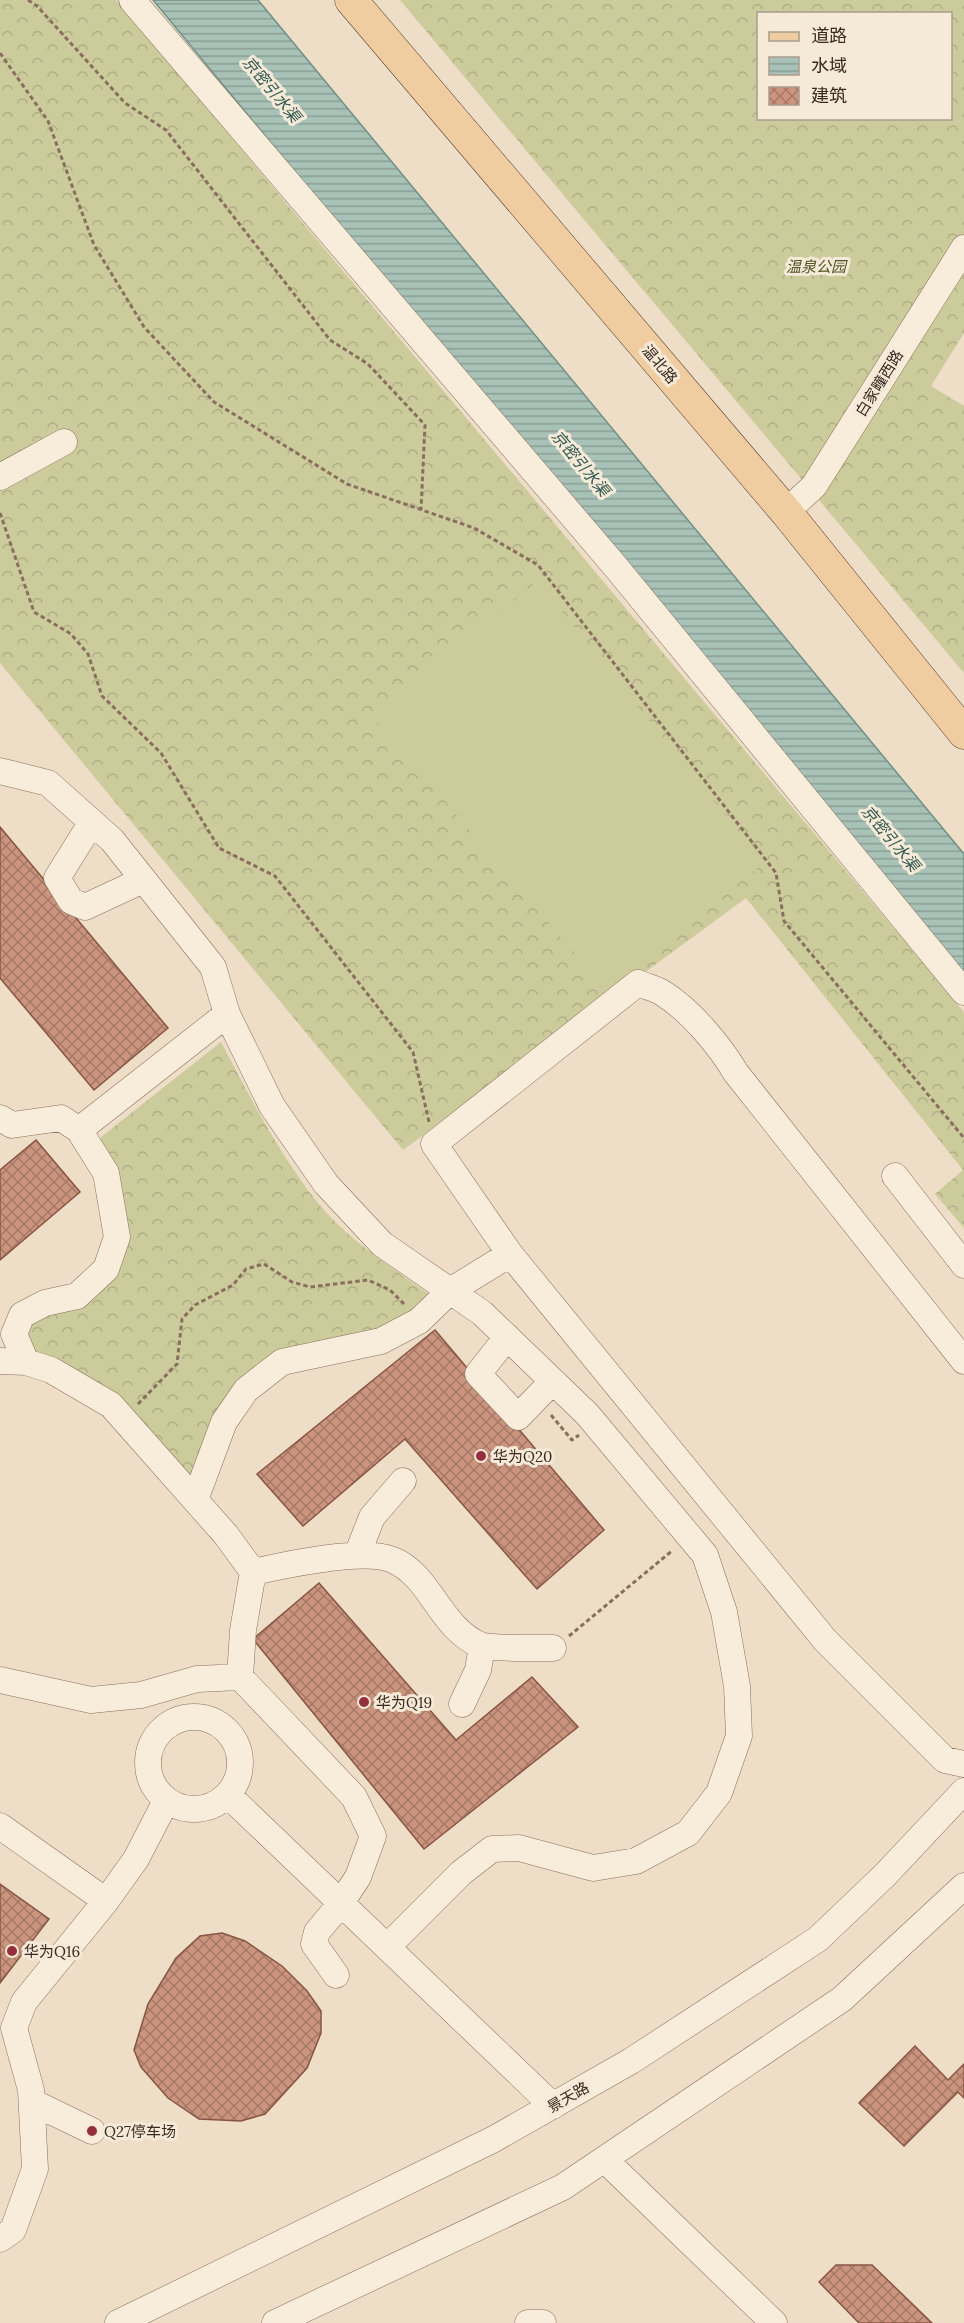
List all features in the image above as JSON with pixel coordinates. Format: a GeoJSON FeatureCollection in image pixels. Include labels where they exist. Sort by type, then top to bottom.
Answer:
{"type":"FeatureCollection","features":[{"type":"Feature","properties":{"kind":"main road","name":"温北路"},"geometry":{"type":"LineString","coordinates":[[351,0],[786,512],[964,733]]}},
{"type":"Feature","properties":{"kind":"street"},"geometry":{"type":"LineString","coordinates":[[132,0],[615,566],[964,992]]}},
{"type":"Feature","properties":{"kind":"street","name":"白家疃西路"},"geometry":{"type":"LineString","coordinates":[[786,512],[814,486],[964,248]]}},
{"type":"Feature","properties":{"kind":"street"},"geometry":{"type":"LineString","coordinates":[[0,477],[64,442]]}},
{"type":"Feature","properties":{"kind":"street"},"geometry":{"type":"LineString","coordinates":[[0,771],[48,783],[112,840],[213,967],[227,1014],[272,1106],[326,1184],[382,1244],[482,1313],[587,1414],[705,1555],[724,1612],[737,1686],[739,1736],[719,1793],[688,1833],[636,1861],[592,1868],[519,1848],[492,1849],[461,1873],[387,1947]]}},
{"type":"Feature","properties":{"kind":"street"},"geometry":{"type":"LineString","coordinates":[[92,822],[57,878],[71,901],[85,908],[143,880]]}},
{"type":"Feature","properties":{"kind":"street"},"geometry":{"type":"LineString","coordinates":[[964,1361],[736,1073],[725,1055],[685,1011],[664,993],[638,983],[434,1144],[510,1254],[825,1640],[945,1760],[964,1764]]}},
{"type":"Feature","properties":{"kind":"street"},"geometry":{"type":"LineString","coordinates":[[79,1130],[227,1014]]}},
{"type":"Feature","properties":{"kind":"street"},"geometry":{"type":"LineString","coordinates":[[0,1118],[12,1125],[61,1118],[79,1130],[106,1173],[117,1237],[106,1269],[77,1296],[45,1303],[22,1315],[14,1334],[26,1362]]}},
{"type":"Feature","properties":{"kind":"street"},"geometry":{"type":"LineString","coordinates":[[895,1176],[964,1265]]}},
{"type":"Feature","properties":{"kind":"street"},"geometry":{"type":"LineString","coordinates":[[195,1500],[224,1422],[246,1390],[282,1362],[381,1341],[419,1321],[450,1291],[510,1254]]}},
{"type":"Feature","properties":{"kind":"street"},"geometry":{"type":"LineString","coordinates":[[507,1337],[478,1374],[518,1417],[552,1382]]}},
{"type":"Feature","properties":{"kind":"street"},"geometry":{"type":"LineString","coordinates":[[0,1361],[26,1362],[51,1370],[111,1405],[226,1534],[253,1572],[243,1630],[240,1677],[354,1797],[373,1836],[358,1877],[342,1904],[317,1932],[314,1944],[336,1975]]}},
{"type":"Feature","properties":{"kind":"street"},"geometry":{"type":"LineString","coordinates":[[357,1555],[372,1517],[403,1480]]}},
{"type":"Feature","properties":{"kind":"street"},"geometry":{"type":"LineString","coordinates":[[253,1572],[357,1555],[393,1559],[417,1576],[436,1605],[460,1633],[482,1646],[553,1648]]}},
{"type":"Feature","properties":{"kind":"street"},"geometry":{"type":"LineString","coordinates":[[462,1704],[478,1670],[482,1646]]}},
{"type":"Feature","properties":{"kind":"street"},"geometry":{"type":"LineString","coordinates":[[0,1680],[91,1700],[141,1695],[197,1679],[240,1677]]}},
{"type":"Feature","properties":{"kind":"street"},"geometry":{"type":"LineString","coordinates":[[192,1717],[207,1719],[222,1726],[236,1744],[240,1767],[236,1782],[228,1794],[217,1803],[203,1808],[189,1809],[166,1801],[153,1785],[148,1770],[148,1755],[154,1740],[163,1728],[177,1720],[192,1717]]}},
{"type":"Feature","properties":{"kind":"street","name":"景天路"},"geometry":{"type":"LineString","coordinates":[[118,2323],[494,2139],[631,2061],[818,1939],[885,1875],[964,1791]]}},
{"type":"Feature","properties":{"kind":"street"},"geometry":{"type":"LineString","coordinates":[[228,1794],[553,2106]]}},
{"type":"Feature","properties":{"kind":"street"},"geometry":{"type":"LineString","coordinates":[[0,2239],[13,2230],[35,2169],[31,2090],[14,2028],[24,2001],[106,1901],[136,1859],[166,1801]]}},
{"type":"Feature","properties":{"kind":"street"},"geometry":{"type":"LineString","coordinates":[[0,1826],[106,1901]]}},
{"type":"Feature","properties":{"kind":"street"},"geometry":{"type":"LineString","coordinates":[[275,2323],[563,2187],[842,1999],[964,1886]]}},
{"type":"Feature","properties":{"kind":"street"},"geometry":{"type":"LineString","coordinates":[[0,2046],[23,2062]]}},
{"type":"Feature","properties":{"kind":"street"},"geometry":{"type":"LineString","coordinates":[[32,2102],[92,2132]]}},
{"type":"Feature","properties":{"kind":"street"},"geometry":{"type":"LineString","coordinates":[[605,2160],[774,2323]]}},
{"type":"Feature","properties":{"kind":"street"},"geometry":{"type":"LineString","coordinates":[[528,2323],[543,2323]]}},
{"type":"Feature","properties":{"kind":"path"},"geometry":{"type":"LineString","coordinates":[[28,0],[37,6],[125,103],[166,130],[330,340],[368,364],[425,425],[421,510]]}},
{"type":"Feature","properties":{"kind":"path"},"geometry":{"type":"LineString","coordinates":[[0,53],[48,121],[94,245],[144,327],[214,402],[348,484],[474,528],[538,565],[776,873],[784,921],[964,1138]]}},
{"type":"Feature","properties":{"kind":"path"},"geometry":{"type":"LineString","coordinates":[[0,513],[34,612],[71,634],[88,654],[102,696],[161,753],[219,848],[275,876],[413,1052],[434,1144]]}},
{"type":"Feature","properties":{"kind":"path"},"geometry":{"type":"LineString","coordinates":[[124,1420],[177,1364],[182,1318],[195,1305],[233,1285],[246,1269],[264,1264],[292,1282],[310,1287],[368,1280],[390,1290],[419,1321]]}},
{"type":"Feature","properties":{"kind":"path"},"geometry":{"type":"LineString","coordinates":[[553,1648],[689,1537]]}},
{"type":"Feature","properties":{"kind":"green space"},"geometry":{"type":"Polygon","coordinates":[[[0,0],[116,0],[964,1012],[964,1228],[935,1194],[963,1170],[746,898],[403,1150],[0,663],[0,0]]]}},
{"type":"Feature","properties":{"kind":"green space","name":"温泉公园"},"geometry":{"type":"Polygon","coordinates":[[[400,0],[964,0],[964,333],[931,386],[964,406],[964,673],[400,0]]]}},
{"type":"Feature","properties":{"kind":"green space"},"geometry":{"type":"Polygon","coordinates":[[[537,581],[764,863],[606,990],[374,718],[537,581]]]}},
{"type":"Feature","properties":{"kind":"green space"},"geometry":{"type":"Polygon","coordinates":[[[221,1042],[278,1145],[318,1203],[360,1244],[439,1301],[246,1390],[195,1500],[111,1405],[26,1362],[22,1315],[106,1269],[101,1137],[221,1042]]]}},
{"type":"Feature","properties":{"kind":"water","name":"京密引水渠"},"geometry":{"type":"Polygon","coordinates":[[[153,0],[258,0],[964,854],[964,983],[153,0]]]}},
{"type":"Feature","properties":{"kind":"building"},"geometry":{"type":"Polygon","coordinates":[[[0,827],[168,1028],[94,1090],[0,978],[0,827]]]}},
{"type":"Feature","properties":{"kind":"building"},"geometry":{"type":"Polygon","coordinates":[[[36,1140],[80,1192],[0,1260],[0,1170],[36,1140]]]}},
{"type":"Feature","properties":{"kind":"building","name":"华为Q20"},"geometry":{"type":"Polygon","coordinates":[[[435,1330],[604,1530],[537,1589],[405,1439],[303,1526],[257,1474],[435,1330]]]}},
{"type":"Feature","properties":{"kind":"building","name":"华为Q19"},"geometry":{"type":"Polygon","coordinates":[[[319,1583],[456,1740],[532,1677],[578,1727],[424,1849],[253,1639],[319,1583]]]}},
{"type":"Feature","properties":{"kind":"building","name":"华为Q16"},"geometry":{"type":"Polygon","coordinates":[[[0,1884],[49,1919],[0,1983],[0,1884]]]}},
{"type":"Feature","properties":{"kind":"building","name":"华为Q16"},"geometry":{"type":"Polygon","coordinates":[[[0,1884],[49,1919],[0,1983],[0,1884]]]}},
{"type":"Feature","properties":{"kind":"building"},"geometry":{"type":"Polygon","coordinates":[[[222,1933],[245,1941],[282,1966],[307,1991],[321,2011],[321,2033],[307,2068],[265,2114],[241,2121],[199,2119],[168,2098],[141,2067],[134,2050],[148,2004],[176,1958],[200,1936],[222,1933]]]}},
{"type":"Feature","properties":{"kind":"building"},"geometry":{"type":"Polygon","coordinates":[[[915,2046],[948,2080],[964,2064],[964,2098],[958,2092],[904,2146],[859,2103],[915,2046]]]}},
{"type":"Feature","properties":{"kind":"building"},"geometry":{"type":"Polygon","coordinates":[[[836,2265],[872,2265],[932,2323],[859,2323],[819,2282],[836,2265]]]}},
{"type":"Feature","properties":{"kind":"place","name":"华为Q20"},"geometry":{"type":"Point","coordinates":[481,1456]}},
{"type":"Feature","properties":{"kind":"place","name":"华为Q19"},"geometry":{"type":"Point","coordinates":[364,1702]}},
{"type":"Feature","properties":{"kind":"place","name":"华为Q16"},"geometry":{"type":"Point","coordinates":[12,1951]}},
{"type":"Feature","properties":{"kind":"place","name":"Q27停车场"},"geometry":{"type":"Point","coordinates":[92,2131]}}]}
